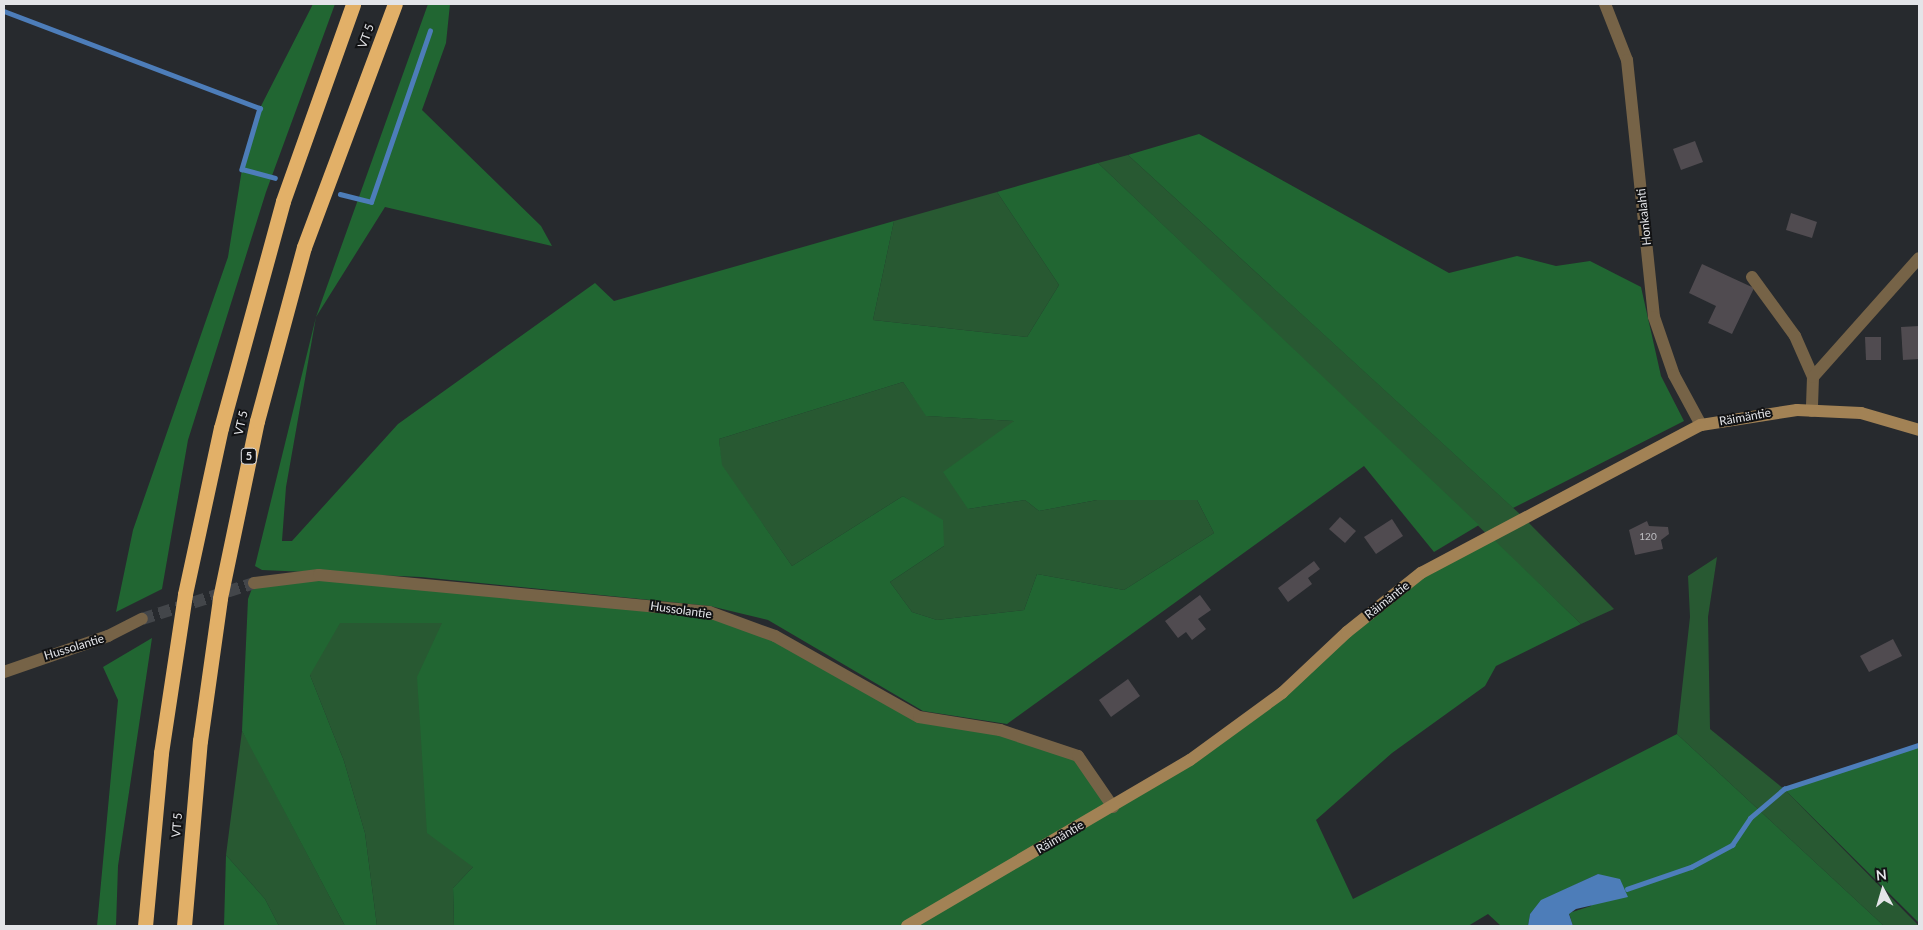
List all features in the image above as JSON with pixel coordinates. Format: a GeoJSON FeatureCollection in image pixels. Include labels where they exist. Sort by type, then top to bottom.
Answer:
{"type":"FeatureCollection","features":[{"type":"Feature","properties":{"kind":"highway","name":"VT 5"},"geometry":{"type":"LineString","coordinates":[[145,926],[161,753],[185,594],[221,428],[283,201],[353,4]]}},
{"type":"Feature","properties":{"kind":"highway","name":"VT 5"},"geometry":{"type":"LineString","coordinates":[[184,926],[200,741],[220,598],[257,421],[304,247],[394,4]]}},
{"type":"Feature","properties":{"kind":"street","name":"Honkalahti"},"geometry":{"type":"LineString","coordinates":[[1605,4],[1627,60],[1654,317],[1674,375],[1701,425]]}},
{"type":"Feature","properties":{"kind":"street"},"geometry":{"type":"LineString","coordinates":[[1813,378],[1919,258]]}},
{"type":"Feature","properties":{"kind":"street"},"geometry":{"type":"LineString","coordinates":[[1752,277],[1795,336],[1813,378],[1812,411]]}},
{"type":"Feature","properties":{"kind":"street","name":"Räimäntie"},"geometry":{"type":"LineString","coordinates":[[907,926],[1113,807],[1190,760],[1282,693],[1347,632],[1421,573],[1701,425],[1779,410],[1861,413],[1919,430]]}},
{"type":"Feature","properties":{"kind":"street","name":"Hussolantie"},"geometry":{"type":"LineString","coordinates":[[254,584],[319,575],[709,612],[775,636],[919,717],[1000,730],[1078,756],[1113,807]]}},
{"type":"Feature","properties":{"kind":"street","name":"Hussolantie"},"geometry":{"type":"LineString","coordinates":[[4,672],[108,636],[142,619]]}},
{"type":"Feature","properties":{"kind":"green space"},"geometry":{"type":"Polygon","coordinates":[[[313,4],[335,4],[266,192],[188,440],[162,589],[116,612],[133,530],[228,257],[242,169],[260,108],[313,4]]]}},
{"type":"Feature","properties":{"kind":"green space"},"geometry":{"type":"Polygon","coordinates":[[[428,4],[450,4],[446,43],[422,110],[541,226],[552,246],[385,207],[316,317],[428,4]]]}},
{"type":"Feature","properties":{"kind":"green space"},"geometry":{"type":"Polygon","coordinates":[[[1199,134],[1449,273],[1517,256],[1556,266],[1590,261],[1641,287],[1661,376],[1684,421],[1513,508],[1128,155],[1199,134]]]}},
{"type":"Feature","properties":{"kind":"green space"},"geometry":{"type":"Polygon","coordinates":[[[1128,155],[1522,516],[1614,609],[1581,624],[1098,163],[1128,155]]]}},
{"type":"Feature","properties":{"kind":"green space"},"geometry":{"type":"Polygon","coordinates":[[[1098,163],[1479,525],[1434,552],[1364,466],[1007,724],[923,711],[768,620],[710,606],[421,577],[262,570],[255,566],[316,317],[286,487],[282,541],[292,541],[398,424],[595,283],[614,301],[894,221],[873,320],[1027,337],[1059,285],[997,192],[1098,163]],[[903,382],[719,439],[722,465],[792,566],[903,496],[943,520],[944,546],[890,582],[912,612],[937,620],[1024,610],[1037,574],[1124,590],[1214,533],[1197,500],[1097,500],[1039,511],[1025,500],[968,509],[943,472],[1014,421],[926,416],[903,382]]]}},
{"type":"Feature","properties":{"kind":"green space"},"geometry":{"type":"Polygon","coordinates":[[[997,192],[1059,285],[1027,337],[873,320],[894,221],[997,192]]]}},
{"type":"Feature","properties":{"kind":"green space"},"geometry":{"type":"Polygon","coordinates":[[[903,382],[927,416],[1014,421],[968,509],[1025,500],[1039,511],[1097,500],[1197,500],[1214,533],[1124,590],[1037,574],[1024,610],[937,620],[912,612],[890,582],[944,546],[921,508],[903,496],[792,566],[721,465],[719,439],[903,382]]]}},
{"type":"Feature","properties":{"kind":"green space"},"geometry":{"type":"Polygon","coordinates":[[[1489,535],[1581,624],[1496,666],[1485,686],[1392,753],[1316,820],[1353,899],[1677,734],[1884,926],[1573,926],[1569,913],[1591,906],[1598,874],[1541,901],[1530,914],[1528,926],[1501,926],[1488,914],[1468,926],[454,926],[453,888],[473,867],[427,833],[417,677],[442,623],[340,623],[310,675],[344,761],[365,833],[377,926],[345,926],[242,731],[248,599],[254,583],[319,575],[709,612],[775,636],[919,717],[1000,730],[1078,756],[1113,807],[1190,760],[1421,573],[1489,535]]]}},
{"type":"Feature","properties":{"kind":"green space"},"geometry":{"type":"Polygon","coordinates":[[[1717,557],[1708,617],[1710,729],[1784,789],[1919,926],[1884,926],[1677,734],[1690,617],[1688,576],[1717,557]]]}},
{"type":"Feature","properties":{"kind":"green space"},"geometry":{"type":"Polygon","coordinates":[[[344,577],[341,623],[443,623],[473,867],[453,888],[454,926],[377,926],[365,833],[344,761],[310,675],[259,762],[345,926],[279,926],[265,899],[226,855],[242,731],[248,741],[344,577]]]}},
{"type":"Feature","properties":{"kind":"green space"},"geometry":{"type":"Polygon","coordinates":[[[152,638],[118,866],[116,926],[97,926],[118,700],[103,667],[152,638]]]}},
{"type":"Feature","properties":{"kind":"green space"},"geometry":{"type":"Polygon","coordinates":[[[1919,745],[1919,923],[1784,789],[1919,745]]]}},
{"type":"Feature","properties":{"kind":"green space"},"geometry":{"type":"Polygon","coordinates":[[[226,855],[265,899],[279,926],[224,926],[226,855]]]}},
{"type":"Feature","properties":{"kind":"water"},"geometry":{"type":"Polygon","coordinates":[[[1598,874],[1620,879],[1628,897],[1576,909],[1569,914],[1573,926],[1528,926],[1530,914],[1541,900],[1598,874]]]}},
{"type":"Feature","properties":{"kind":"building"},"geometry":{"type":"Polygon","coordinates":[[[1695,141],[1703,162],[1681,170],[1673,149],[1695,141]]]}},
{"type":"Feature","properties":{"kind":"building"},"geometry":{"type":"Polygon","coordinates":[[[1791,213],[1817,222],[1812,238],[1786,230],[1791,213]]]}},
{"type":"Feature","properties":{"kind":"building"},"geometry":{"type":"Polygon","coordinates":[[[1702,264],[1754,288],[1732,334],[1708,323],[1716,306],[1689,293],[1702,264]]]}},
{"type":"Feature","properties":{"kind":"building"},"geometry":{"type":"Polygon","coordinates":[[[1919,326],[1919,359],[1903,360],[1901,327],[1919,326]]]}},
{"type":"Feature","properties":{"kind":"building"},"geometry":{"type":"Polygon","coordinates":[[[1865,337],[1881,337],[1881,360],[1866,360],[1865,337]]]}},
{"type":"Feature","properties":{"kind":"building"},"geometry":{"type":"Polygon","coordinates":[[[1340,517],[1356,531],[1345,543],[1329,529],[1340,517]]]}},
{"type":"Feature","properties":{"kind":"building"},"geometry":{"type":"Polygon","coordinates":[[[1392,519],[1403,536],[1376,554],[1364,537],[1392,519]]]}},
{"type":"Feature","properties":{"kind":"building"},"geometry":{"type":"Polygon","coordinates":[[[1647,521],[1649,526],[1668,527],[1669,534],[1661,540],[1663,549],[1635,555],[1629,530],[1647,521]]]}},
{"type":"Feature","properties":{"kind":"building"},"geometry":{"type":"Polygon","coordinates":[[[1314,561],[1320,569],[1308,578],[1312,584],[1288,602],[1278,588],[1314,561]]]}},
{"type":"Feature","properties":{"kind":"building"},"geometry":{"type":"Polygon","coordinates":[[[1200,595],[1211,610],[1198,619],[1206,629],[1192,640],[1186,632],[1178,638],[1165,621],[1200,595]]]}},
{"type":"Feature","properties":{"kind":"building"},"geometry":{"type":"Polygon","coordinates":[[[1893,639],[1902,656],[1869,672],[1860,656],[1893,639]]]}},
{"type":"Feature","properties":{"kind":"building"},"geometry":{"type":"Polygon","coordinates":[[[1128,679],[1140,696],[1111,717],[1099,700],[1128,679]]]}},
{"type":"Feature","properties":{"kind":"waterway"},"geometry":{"type":"LineString","coordinates":[[4,11],[260,108],[242,169],[275,178]]}},
{"type":"Feature","properties":{"kind":"waterway"},"geometry":{"type":"LineString","coordinates":[[340,194],[371,202],[430,31]]}},
{"type":"Feature","properties":{"kind":"waterway"},"geometry":{"type":"LineString","coordinates":[[1627,889],[1691,867],[1732,845],[1750,818],[1784,789],[1919,745]]}},
{"type":"Feature","properties":{"kind":"tunnel"},"geometry":{"type":"LineString","coordinates":[[142,619],[254,583]]}}]}
